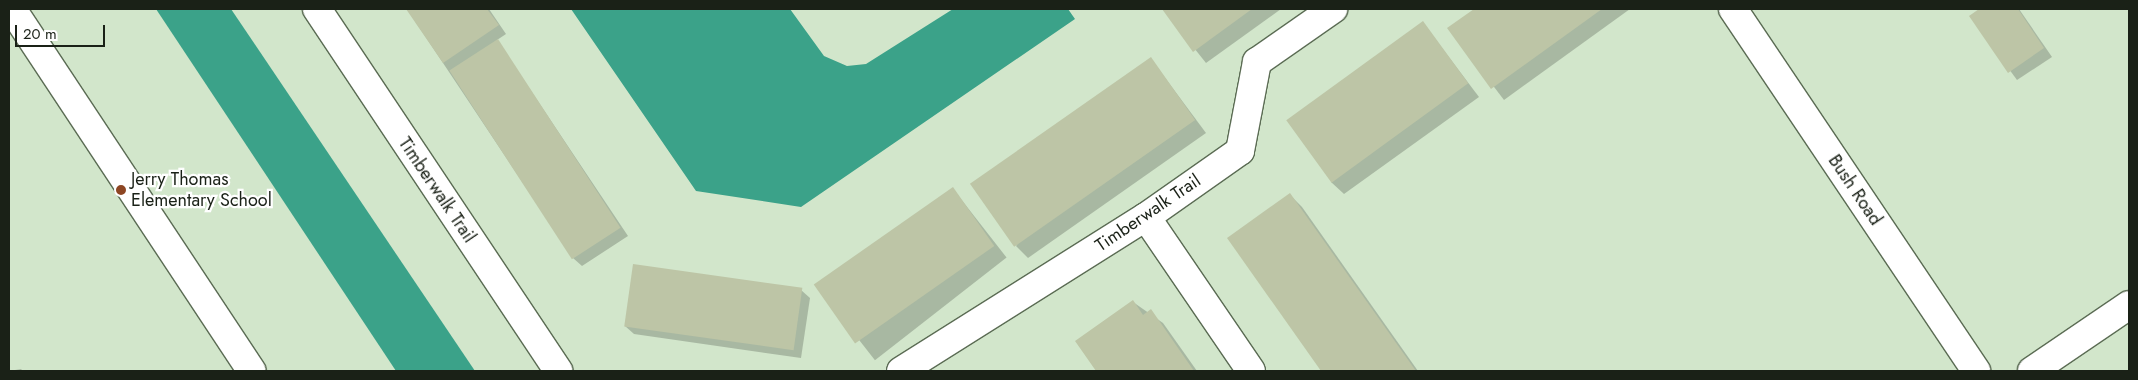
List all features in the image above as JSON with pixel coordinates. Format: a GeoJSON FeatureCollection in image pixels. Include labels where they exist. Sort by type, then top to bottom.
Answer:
{"type":"FeatureCollection","features":[{"type":"Feature","properties":{"kind":"street"},"geometry":{"type":"LineString","coordinates":[[12,9],[252,371]]}},
{"type":"Feature","properties":{"kind":"street","name":"Timberwalk Trail"},"geometry":{"type":"LineString","coordinates":[[317,9],[558,371]]}},
{"type":"Feature","properties":{"kind":"street","name":"Timberwalk Trail"},"geometry":{"type":"LineString","coordinates":[[901,371],[1146,217],[1240,151],[1257,62],[1334,9]]}},
{"type":"Feature","properties":{"kind":"street","name":"Bush Road"},"geometry":{"type":"LineString","coordinates":[[1733,9],[1976,371]]}},
{"type":"Feature","properties":{"kind":"street"},"geometry":{"type":"LineString","coordinates":[[1146,217],[1251,371]]}},
{"type":"Feature","properties":{"kind":"street"},"geometry":{"type":"LineString","coordinates":[[2032,371],[2129,305]]}},
{"type":"Feature","properties":{"kind":"water"},"geometry":{"type":"Polygon","coordinates":[[[156,9],[231,9],[475,371],[396,371],[156,9]]]}},
{"type":"Feature","properties":{"kind":"water"},"geometry":{"type":"Polygon","coordinates":[[[571,9],[790,9],[824,56],[847,66],[866,64],[953,9],[1068,9],[1075,19],[801,207],[696,191],[571,9]]]}},
{"type":"Feature","properties":{"kind":"building"},"geometry":{"type":"Polygon","coordinates":[[[406,9],[487,9],[499,25],[443,63],[406,9]]]}},
{"type":"Feature","properties":{"kind":"building"},"geometry":{"type":"Polygon","coordinates":[[[1162,9],[1252,9],[1193,52],[1162,9]]]}},
{"type":"Feature","properties":{"kind":"building"},"geometry":{"type":"Polygon","coordinates":[[[1474,9],[1602,9],[1491,89],[1447,28],[1474,9]]]}},
{"type":"Feature","properties":{"kind":"building"},"geometry":{"type":"Polygon","coordinates":[[[1979,9],[2018,9],[2044,48],[2008,73],[1969,16],[1979,9]]]}},
{"type":"Feature","properties":{"kind":"building"},"geometry":{"type":"Polygon","coordinates":[[[1423,21],[1468,83],[1332,183],[1286,120],[1423,21]]]}},
{"type":"Feature","properties":{"kind":"building"},"geometry":{"type":"Polygon","coordinates":[[[498,39],[621,228],[572,259],[449,71],[498,39]]]}},
{"type":"Feature","properties":{"kind":"building"},"geometry":{"type":"Polygon","coordinates":[[[1151,57],[1195,120],[1014,247],[970,184],[1151,57]]]}},
{"type":"Feature","properties":{"kind":"building"},"geometry":{"type":"Polygon","coordinates":[[[953,187],[994,246],[855,343],[814,285],[953,187]]]}},
{"type":"Feature","properties":{"kind":"building"},"geometry":{"type":"Polygon","coordinates":[[[1290,193],[1416,371],[1321,371],[1227,238],[1290,193]]]}},
{"type":"Feature","properties":{"kind":"building"},"geometry":{"type":"Polygon","coordinates":[[[633,264],[802,288],[794,350],[624,326],[633,264]]]}},
{"type":"Feature","properties":{"kind":"building"},"geometry":{"type":"Polygon","coordinates":[[[1133,300],[1143,315],[1151,309],[1194,371],[1096,371],[1075,341],[1133,300]]]}},
{"type":"Feature","properties":{"kind":"place","name":"Jerry Thomas Elementary School"},"geometry":{"type":"Point","coordinates":[121,190]}}]}
